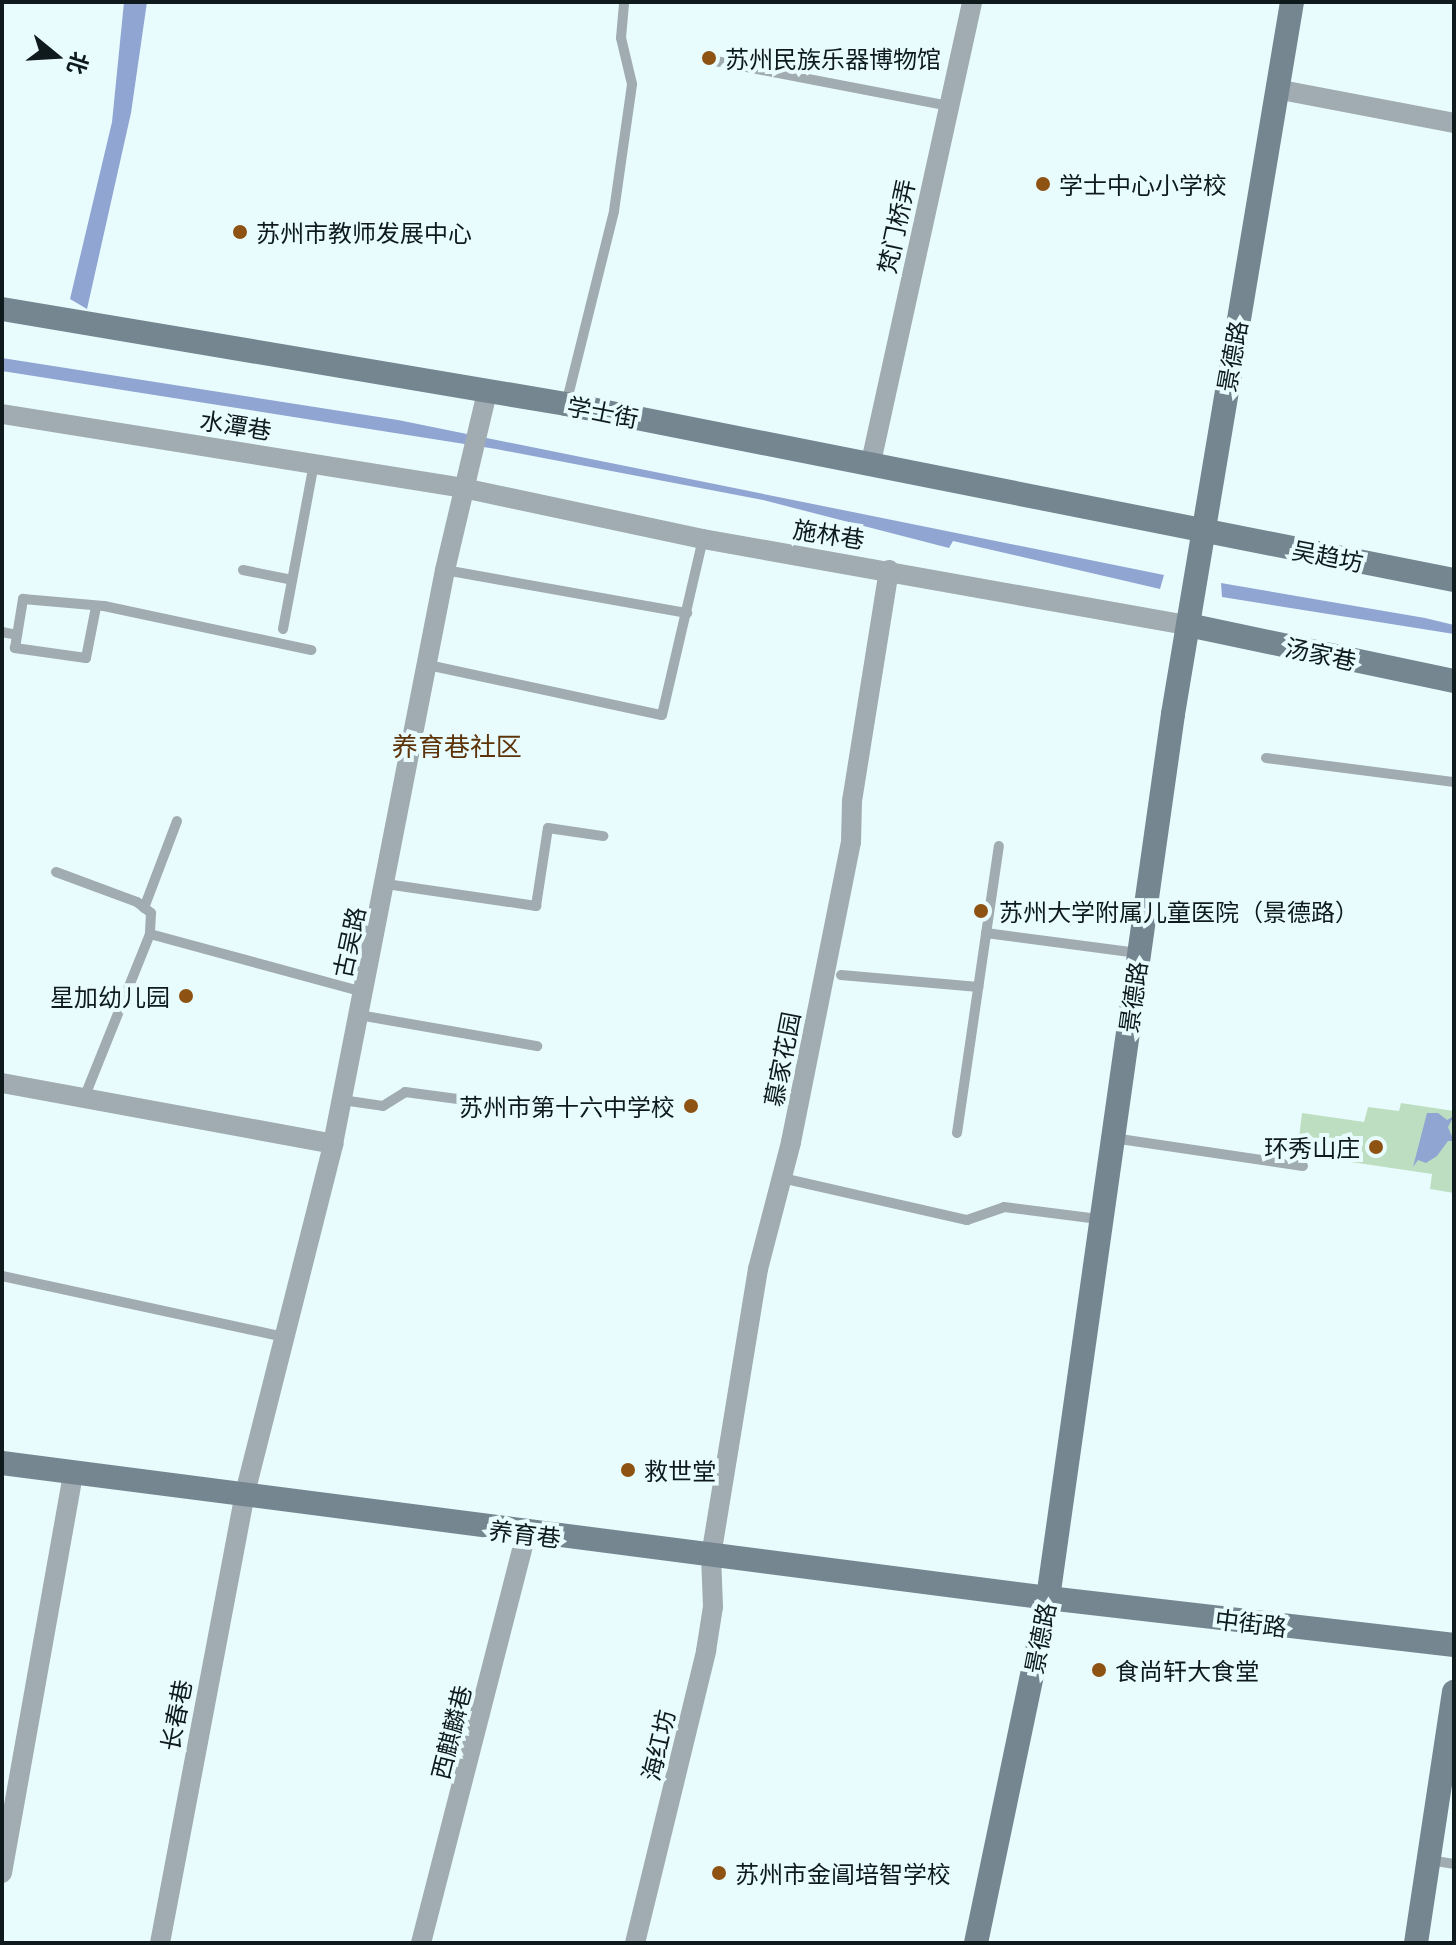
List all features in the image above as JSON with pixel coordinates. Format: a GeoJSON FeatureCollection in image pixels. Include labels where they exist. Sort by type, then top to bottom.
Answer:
{"type":"FeatureCollection","features":[{"type":"Feature","properties":{"kind":"main road","name":"景德路"},"geometry":{"type":"LineString","coordinates":[[976,1943],[1048,1598],[1098,1219],[1201,531],[1292,2]]}},
{"type":"Feature","properties":{"kind":"main road","name":"学士街"},"geometry":{"type":"LineString","coordinates":[[2,309],[484,402],[566,404],[871,462],[1201,531]]}},
{"type":"Feature","properties":{"kind":"main road","name":"吴趋坊"},"geometry":{"type":"LineString","coordinates":[[1201,531],[1454,580]]}},
{"type":"Feature","properties":{"kind":"main road","name":"汤家巷"},"geometry":{"type":"LineString","coordinates":[[1188,625],[1454,681]]}},
{"type":"Feature","properties":{"kind":"main road","name":"养育巷"},"geometry":{"type":"LineString","coordinates":[[2,1463],[244,1497],[1048,1598]]}},
{"type":"Feature","properties":{"kind":"main road","name":"中街路"},"geometry":{"type":"LineString","coordinates":[[1048,1598],[1454,1645]]}},
{"type":"Feature","properties":{"kind":"main road"},"geometry":{"type":"LineString","coordinates":[[1416,1943],[1454,1692]]}},
{"type":"Feature","properties":{"kind":"street","name":"梵门桥弄"},"geometry":{"type":"LineString","coordinates":[[871,462],[972,2]]}},
{"type":"Feature","properties":{"kind":"street"},"geometry":{"type":"LineString","coordinates":[[1276,89],[1454,123]]}},
{"type":"Feature","properties":{"kind":"street","name":"古吴路"},"geometry":{"type":"LineString","coordinates":[[244,1497],[333,1144],[445,570],[484,402]]}},
{"type":"Feature","properties":{"kind":"street","name":"水潭巷"},"geometry":{"type":"LineString","coordinates":[[2,414],[463,488]]}},
{"type":"Feature","properties":{"kind":"street","name":"施林巷"},"geometry":{"type":"LineString","coordinates":[[463,488],[703,539],[1188,625]]}},
{"type":"Feature","properties":{"kind":"street","name":"慕家花园"},"geometry":{"type":"LineString","coordinates":[[711,1556],[758,1269],[782,1178],[851,842],[852,801],[889,570]]}},
{"type":"Feature","properties":{"kind":"street"},"geometry":{"type":"LineString","coordinates":[[2,1083],[333,1144]]}},
{"type":"Feature","properties":{"kind":"street"},"geometry":{"type":"LineString","coordinates":[[2,1873],[73,1474]]}},
{"type":"Feature","properties":{"kind":"street","name":"长春巷"},"geometry":{"type":"LineString","coordinates":[[160,1943],[244,1497]]}},
{"type":"Feature","properties":{"kind":"street","name":"西麒麟巷"},"geometry":{"type":"LineString","coordinates":[[421,1943],[526,1533]]}},
{"type":"Feature","properties":{"kind":"street","name":"海红坊"},"geometry":{"type":"LineString","coordinates":[[635,1943],[706,1651],[713,1607],[711,1556]]}},
{"type":"Feature","properties":{"kind":"lane"},"geometry":{"type":"LineString","coordinates":[[566,404],[614,211],[632,84],[621,38],[624,2]]}},
{"type":"Feature","properties":{"kind":"lane"},"geometry":{"type":"LineString","coordinates":[[705,59],[948,106]]}},
{"type":"Feature","properties":{"kind":"lane"},"geometry":{"type":"LineString","coordinates":[[283,629],[314,463]]}},
{"type":"Feature","properties":{"kind":"lane"},"geometry":{"type":"LineString","coordinates":[[428,665],[662,715],[703,539]]}},
{"type":"Feature","properties":{"kind":"lane"},"geometry":{"type":"LineString","coordinates":[[243,570],[292,580]]}},
{"type":"Feature","properties":{"kind":"lane"},"geometry":{"type":"LineString","coordinates":[[445,570],[687,613]]}},
{"type":"Feature","properties":{"kind":"lane"},"geometry":{"type":"LineString","coordinates":[[96,607],[86,658],[15,648],[23,599],[96,607],[311,650]]}},
{"type":"Feature","properties":{"kind":"lane"},"geometry":{"type":"LineString","coordinates":[[2,632],[17,635]]}},
{"type":"Feature","properties":{"kind":"lane"},"geometry":{"type":"LineString","coordinates":[[1266,758],[1454,782]]}},
{"type":"Feature","properties":{"kind":"lane"},"geometry":{"type":"LineString","coordinates":[[144,908],[177,821]]}},
{"type":"Feature","properties":{"kind":"lane"},"geometry":{"type":"LineString","coordinates":[[386,884],[536,906],[548,828],[603,836]]}},
{"type":"Feature","properties":{"kind":"lane"},"geometry":{"type":"LineString","coordinates":[[957,1133],[999,846]]}},
{"type":"Feature","properties":{"kind":"lane"},"geometry":{"type":"LineString","coordinates":[[56,872],[151,913],[150,934],[84,1098]]}},
{"type":"Feature","properties":{"kind":"lane"},"geometry":{"type":"LineString","coordinates":[[986,933],[1138,953]]}},
{"type":"Feature","properties":{"kind":"lane"},"geometry":{"type":"LineString","coordinates":[[150,934],[364,992]]}},
{"type":"Feature","properties":{"kind":"lane"},"geometry":{"type":"LineString","coordinates":[[841,975],[978,987]]}},
{"type":"Feature","properties":{"kind":"lane"},"geometry":{"type":"LineString","coordinates":[[359,1015],[537,1046]]}},
{"type":"Feature","properties":{"kind":"lane"},"geometry":{"type":"LineString","coordinates":[[342,1100],[383,1106],[405,1092],[540,1110]]}},
{"type":"Feature","properties":{"kind":"lane"},"geometry":{"type":"LineString","coordinates":[[1111,1138],[1303,1166]]}},
{"type":"Feature","properties":{"kind":"lane"},"geometry":{"type":"LineString","coordinates":[[782,1178],[967,1220],[1004,1207],[1098,1219]]}},
{"type":"Feature","properties":{"kind":"lane"},"geometry":{"type":"LineString","coordinates":[[2,1276],[285,1337]]}},
{"type":"Feature","properties":{"kind":"lane"},"geometry":{"type":"LineString","coordinates":[[1429,1860],[1454,1864]]}},
{"type":"Feature","properties":{"kind":"green space","name":"环秀山庄"},"geometry":{"type":"Polygon","coordinates":[[[1401,1103],[1454,1111],[1454,1193],[1430,1189],[1432,1174],[1297,1154],[1302,1113],[1364,1122],[1368,1107],[1399,1111],[1401,1103]]]}},
{"type":"Feature","properties":{"kind":"water"},"geometry":{"type":"Polygon","coordinates":[[[124,2],[147,2],[131,113],[87,309],[70,299],[112,122],[124,2]]]}},
{"type":"Feature","properties":{"kind":"water"},"geometry":{"type":"Polygon","coordinates":[[[2,358],[398,420],[1164,575],[1160,589],[953,541],[949,548],[763,500],[496,449],[2,371],[2,358]]]}},
{"type":"Feature","properties":{"kind":"water"},"geometry":{"type":"Polygon","coordinates":[[[1221,583],[1425,618],[1454,625],[1454,634],[1222,597],[1221,583]]]}},
{"type":"Feature","properties":{"kind":"water"},"geometry":{"type":"Polygon","coordinates":[[[1427,1113],[1438,1113],[1447,1120],[1454,1116],[1448,1127],[1454,1141],[1448,1141],[1437,1156],[1426,1163],[1418,1160],[1413,1167],[1427,1113]]]}},
{"type":"Feature","properties":{"kind":"place","name":"苏州民族乐器博物馆"},"geometry":{"type":"Point","coordinates":[709,58]}},
{"type":"Feature","properties":{"kind":"place","name":"学士中心小学校"},"geometry":{"type":"Point","coordinates":[1043,184]}},
{"type":"Feature","properties":{"kind":"place","name":"苏州市教师发展中心"},"geometry":{"type":"Point","coordinates":[240,232]}},
{"type":"Feature","properties":{"kind":"place","name":"苏州大学附属儿童医院（景德路）"},"geometry":{"type":"Point","coordinates":[981,911]}},
{"type":"Feature","properties":{"kind":"place","name":"星加幼儿园"},"geometry":{"type":"Point","coordinates":[186,996]}},
{"type":"Feature","properties":{"kind":"place","name":"苏州市第十六中学校"},"geometry":{"type":"Point","coordinates":[691,1106]}},
{"type":"Feature","properties":{"kind":"place","name":"环秀山庄"},"geometry":{"type":"Point","coordinates":[1376,1147]}},
{"type":"Feature","properties":{"kind":"place","name":"救世堂"},"geometry":{"type":"Point","coordinates":[628,1470]}},
{"type":"Feature","properties":{"kind":"place","name":"食尚轩大食堂"},"geometry":{"type":"Point","coordinates":[1099,1670]}},
{"type":"Feature","properties":{"kind":"place","name":"苏州市金阊培智学校"},"geometry":{"type":"Point","coordinates":[719,1873]}},
{"type":"Feature","properties":{"kind":"district","name":"养育巷社区"},"geometry":{"type":"Point","coordinates":[457,745]}}]}
